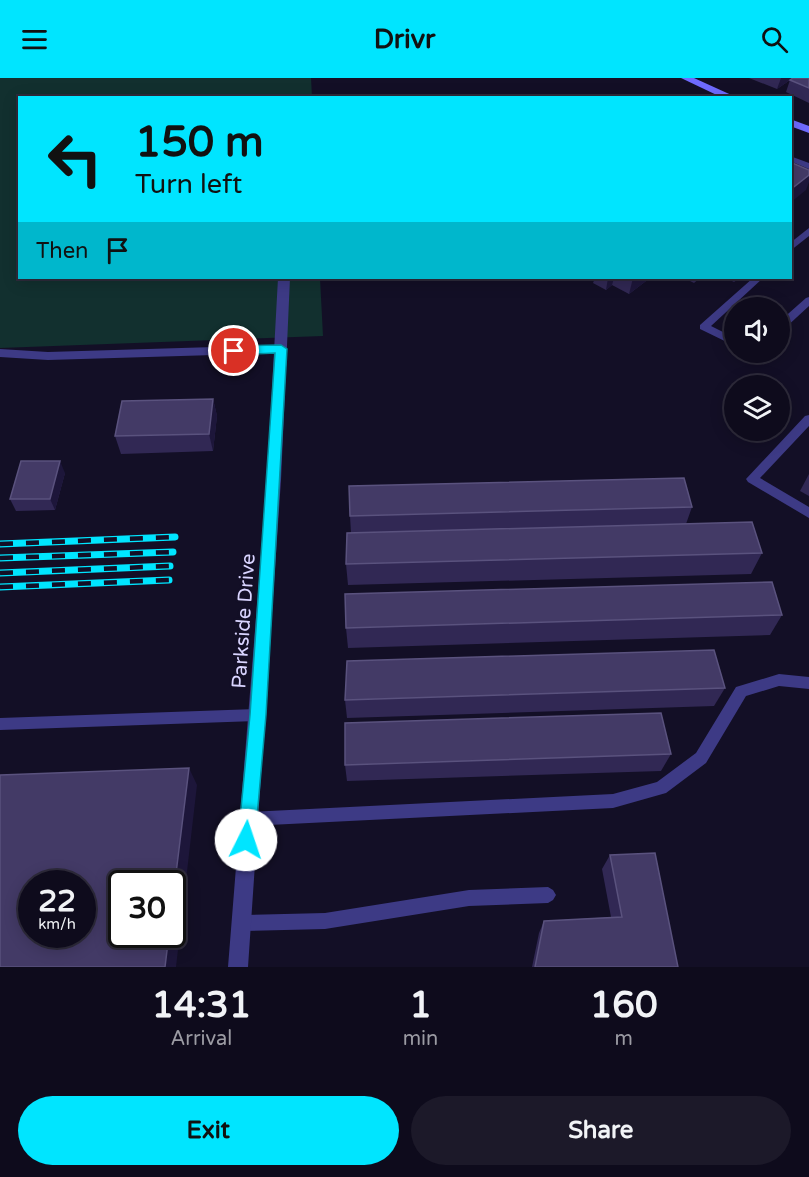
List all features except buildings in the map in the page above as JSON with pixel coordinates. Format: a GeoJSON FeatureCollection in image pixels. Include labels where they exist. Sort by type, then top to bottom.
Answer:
{"type":"FeatureCollection","features":[{"type":"Feature","properties":{"kind":"street"},"geometry":{"type":"LineString","coordinates":[[686,78],[728,96]]}},
{"type":"Feature","properties":{"kind":"street"},"geometry":{"type":"LineString","coordinates":[[792,123],[809,130]]}},
{"type":"Feature","properties":{"kind":"street","name":"Parkside Drive"},"geometry":{"type":"LineString","coordinates":[[238,967],[258,715],[284,279]]}},
{"type":"Feature","properties":{"kind":"lane"},"geometry":{"type":"LineString","coordinates":[[792,159],[809,166]]}},
{"type":"Feature","properties":{"kind":"lane"},"geometry":{"type":"LineString","coordinates":[[792,246],[809,231]]}},
{"type":"Feature","properties":{"kind":"lane"},"geometry":{"type":"LineString","coordinates":[[737,297],[757,279]]}},
{"type":"Feature","properties":{"kind":"lane"},"geometry":{"type":"LineString","coordinates":[[790,318],[809,300]]}},
{"type":"Feature","properties":{"kind":"lane"},"geometry":{"type":"LineString","coordinates":[[724,309],[704,327],[724,337]]}},
{"type":"Feature","properties":{"kind":"lane"},"geometry":{"type":"LineString","coordinates":[[0,353],[48,356],[281,349]]}},
{"type":"Feature","properties":{"kind":"lane"},"geometry":{"type":"LineString","coordinates":[[809,419],[752,479],[809,513]]}},
{"type":"Feature","properties":{"kind":"lane"},"geometry":{"type":"LineString","coordinates":[[248,819],[612,801],[661,788],[700,758],[741,691],[779,680],[809,683]]}},
{"type":"Feature","properties":{"kind":"lane"},"geometry":{"type":"LineString","coordinates":[[0,724],[258,715]]}},
{"type":"Feature","properties":{"kind":"lane"},"geometry":{"type":"LineString","coordinates":[[241,923],[325,921],[469,898],[549,895]]}},
{"type":"Feature","properties":{"kind":"green space"},"geometry":{"type":"Polygon","coordinates":[[[0,78],[311,78],[312,96],[18,96],[18,279],[320,279],[323,336],[0,348],[0,78]]]}},
{"type":"Feature","properties":{"kind":"railway"},"geometry":{"type":"LineString","coordinates":[[0,544],[175,537]]}},
{"type":"Feature","properties":{"kind":"railway"},"geometry":{"type":"LineString","coordinates":[[0,558],[173,552]]}},
{"type":"Feature","properties":{"kind":"railway"},"geometry":{"type":"LineString","coordinates":[[0,573],[170,566]]}},
{"type":"Feature","properties":{"kind":"railway"},"geometry":{"type":"LineString","coordinates":[[0,587],[169,580]]}},
{"type":"Feature","properties":{"kind":"route"},"geometry":{"type":"LineString","coordinates":[[234,351],[281,349],[258,715],[246,840]]}}]}
